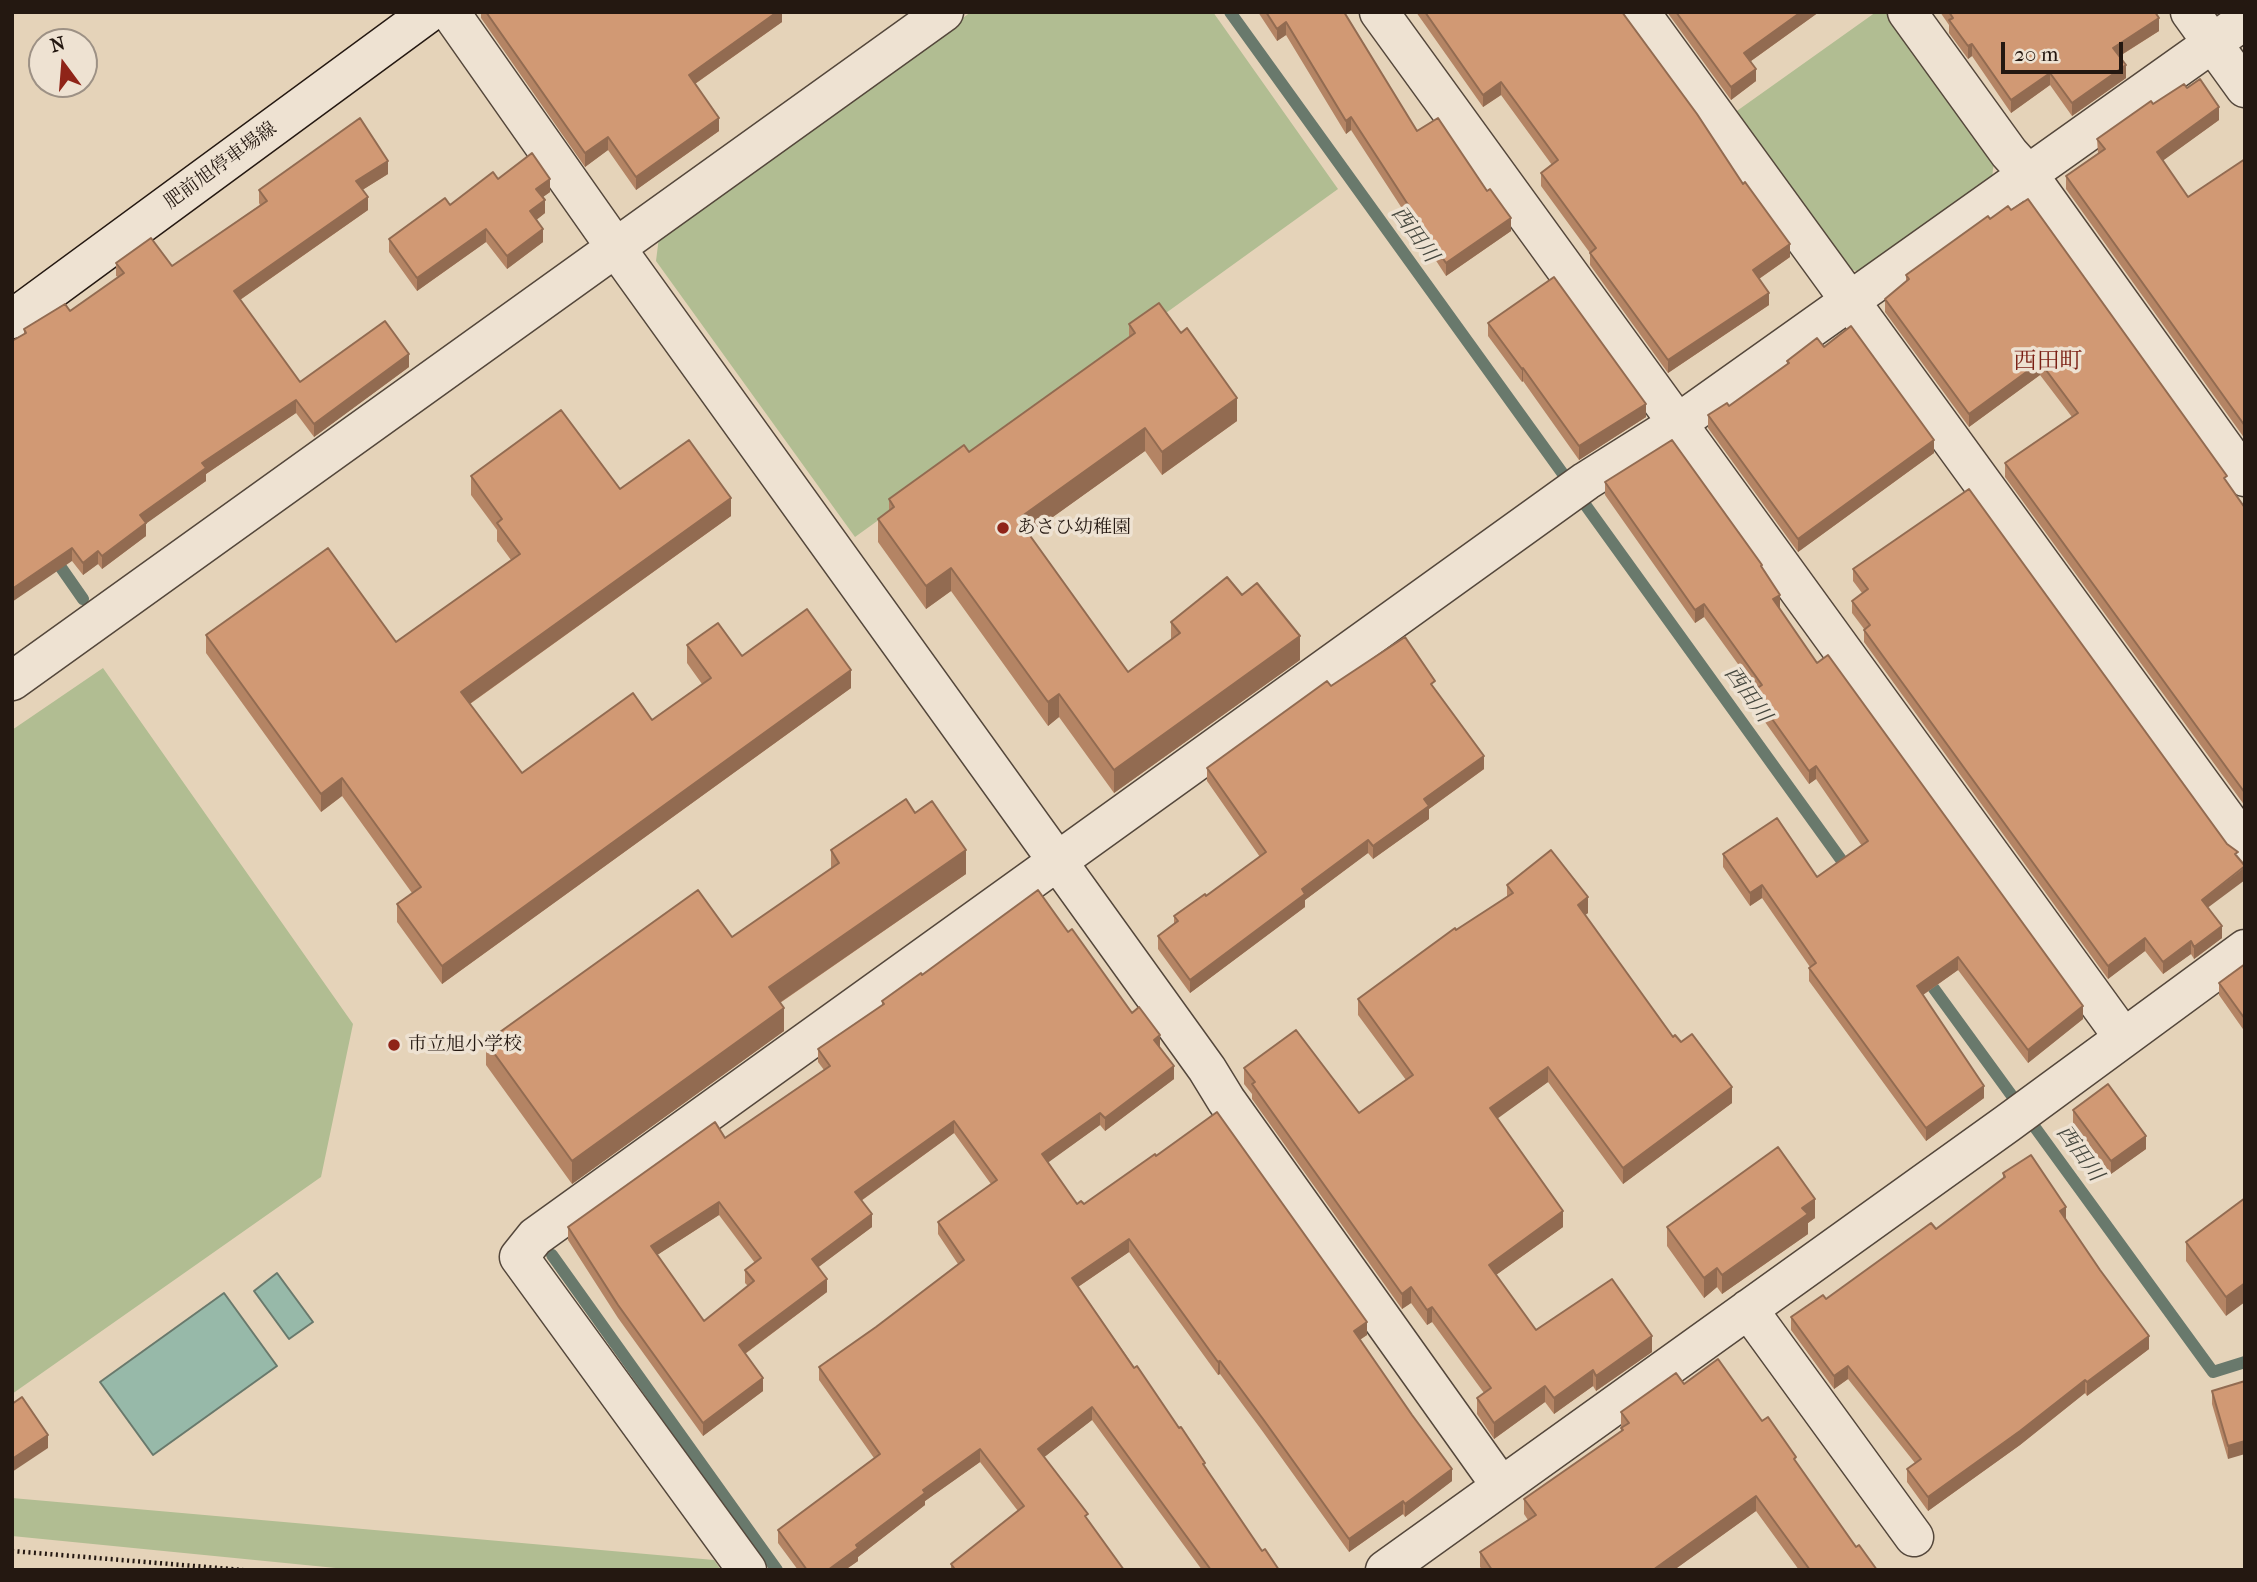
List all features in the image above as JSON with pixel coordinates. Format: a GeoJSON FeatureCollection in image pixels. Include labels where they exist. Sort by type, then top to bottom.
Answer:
{"type":"FeatureCollection","features":[{"type":"Feature","properties":{"kind":"street","name":"肥前旭停車場線"},"geometry":{"type":"LineString","coordinates":[[12,319],[430,12]]}},
{"type":"Feature","properties":{"kind":"street"},"geometry":{"type":"LineString","coordinates":[[450,12],[616,248],[1207,1069],[1226,1100],[1501,1486]]}},
{"type":"Feature","properties":{"kind":"street"},"geometry":{"type":"LineString","coordinates":[[12,681],[944,12]]}},
{"type":"Feature","properties":{"kind":"street"},"geometry":{"type":"LineString","coordinates":[[1379,12],[2123,1037]]}},
{"type":"Feature","properties":{"kind":"street"},"geometry":{"type":"LineString","coordinates":[[1640,12],[2245,844]]}},
{"type":"Feature","properties":{"kind":"street"},"geometry":{"type":"LineString","coordinates":[[1907,12],[2009,153],[2028,174],[2245,477]]}},
{"type":"Feature","properties":{"kind":"street"},"geometry":{"type":"LineString","coordinates":[[2190,12],[2245,88]]}},
{"type":"Feature","properties":{"kind":"street"},"geometry":{"type":"LineString","coordinates":[[747,1570],[519,1257],[535,1237],[1574,490],[1678,423],[2245,20]]}},
{"type":"Feature","properties":{"kind":"street"},"geometry":{"type":"LineString","coordinates":[[1385,1570],[2008,1124],[2245,948]]}},
{"type":"Feature","properties":{"kind":"street"},"geometry":{"type":"LineString","coordinates":[[1748,1309],[1914,1537]]}},
{"type":"Feature","properties":{"kind":"path"},"geometry":{"type":"LineString","coordinates":[[12,1550],[243,1570]]}},
{"type":"Feature","properties":{"kind":"shaded area"},"geometry":{"type":"Polygon","coordinates":[[[971,12],[1213,12],[1338,189],[855,537],[656,261],[659,237],[971,12]]]}},
{"type":"Feature","properties":{"kind":"shaded area"},"geometry":{"type":"Polygon","coordinates":[[[1876,12],[1888,12],[1994,161],[1992,178],[1861,272],[1843,268],[1734,113],[1876,12]]]}},
{"type":"Feature","properties":{"kind":"shaded area"},"geometry":{"type":"Polygon","coordinates":[[[103,668],[353,1024],[321,1177],[12,1394],[12,730],[103,668]]]}},
{"type":"Feature","properties":{"kind":"shaded area"},"geometry":{"type":"Polygon","coordinates":[[[277,1273],[313,1322],[289,1339],[254,1291],[277,1273]]]}},
{"type":"Feature","properties":{"kind":"shaded area"},"geometry":{"type":"Polygon","coordinates":[[[224,1293],[277,1366],[153,1455],[100,1382],[224,1293]]]}},
{"type":"Feature","properties":{"kind":"shaded area"},"geometry":{"type":"Polygon","coordinates":[[[12,1498],[714,1560],[721,1570],[356,1570],[12,1536],[12,1498]]]}},
{"type":"Feature","properties":{"kind":"building"},"geometry":{"type":"Polygon","coordinates":[[[486,12],[777,12],[689,75],[719,118],[636,177],[608,137],[585,153],[486,12]]]}},
{"type":"Feature","properties":{"kind":"building"},"geometry":{"type":"Polygon","coordinates":[[[1266,12],[1344,12],[1417,131],[1438,118],[1487,191],[1490,189],[1511,218],[1446,263],[1351,117],[1346,121],[1286,22],[1277,29],[1266,12]]]}},
{"type":"Feature","properties":{"kind":"building"},"geometry":{"type":"Polygon","coordinates":[[[1425,12],[1622,12],[1697,114],[1743,184],[1745,182],[1790,244],[1753,270],[1769,293],[1668,360],[1590,253],[1596,248],[1541,173],[1558,160],[1501,82],[1483,95],[1425,12]]]}},
{"type":"Feature","properties":{"kind":"building"},"geometry":{"type":"Polygon","coordinates":[[[1676,12],[1801,12],[1744,53],[1756,69],[1731,87],[1676,12]]]}},
{"type":"Feature","properties":{"kind":"building"},"geometry":{"type":"Polygon","coordinates":[[[1949,12],[2155,12],[2159,18],[2113,48],[2126,65],[2072,103],[2050,73],[2011,100],[1972,44],[1968,46],[1949,20],[1953,18],[1949,12]]]}},
{"type":"Feature","properties":{"kind":"building"},"geometry":{"type":"Polygon","coordinates":[[[2200,79],[2219,107],[2157,152],[2188,197],[2245,159],[2245,426],[2066,176],[2105,149],[2097,139],[2151,101],[2153,104],[2184,84],[2187,88],[2200,79]]]}},
{"type":"Feature","properties":{"kind":"building"},"geometry":{"type":"Polygon","coordinates":[[[360,118],[388,161],[356,181],[368,197],[234,291],[300,382],[385,321],[409,354],[314,424],[296,400],[202,463],[206,468],[140,515],[146,523],[102,556],[98,551],[83,563],[72,548],[12,589],[12,341],[26,333],[24,329],[65,304],[70,311],[124,273],[116,263],[151,238],[172,266],[267,201],[259,190],[360,118]]]}},
{"type":"Feature","properties":{"kind":"building"},"geometry":{"type":"Polygon","coordinates":[[[532,153],[550,179],[536,189],[545,200],[530,211],[543,229],[507,256],[486,229],[417,278],[389,239],[445,198],[450,205],[493,172],[498,179],[532,153]]]}},
{"type":"Feature","properties":{"kind":"building"},"geometry":{"type":"Polygon","coordinates":[[[2028,199],[2227,476],[2224,478],[2245,508],[2245,793],[2005,463],[2078,413],[2040,362],[1969,414],[1885,299],[1909,279],[1906,275],[1988,216],[1990,219],[2008,206],[2011,210],[2028,199]]]}},
{"type":"Feature","properties":{"kind":"building"},"geometry":{"type":"Polygon","coordinates":[[[1554,277],[1646,404],[1579,446],[1488,323],[1554,277]]]}},
{"type":"Feature","properties":{"kind":"building"},"geometry":{"type":"Polygon","coordinates":[[[1159,303],[1181,333],[1187,328],[1237,398],[1162,452],[1145,428],[1018,519],[1128,672],[1180,633],[1171,622],[1227,577],[1242,595],[1257,583],[1300,636],[1114,770],[1059,694],[1048,702],[951,568],[926,586],[878,519],[894,507],[889,499],[964,445],[969,452],[1135,333],[1129,324],[1159,303]]]}},
{"type":"Feature","properties":{"kind":"building"},"geometry":{"type":"Polygon","coordinates":[[[1851,326],[1934,440],[1798,539],[1708,415],[1727,403],[1729,406],[1789,363],[1787,361],[1817,338],[1824,347],[1851,326]]]}},
{"type":"Feature","properties":{"kind":"building"},"geometry":{"type":"Polygon","coordinates":[[[561,410],[620,489],[689,440],[731,498],[461,692],[522,773],[633,693],[652,720],[711,678],[687,645],[718,623],[742,656],[807,609],[851,670],[442,966],[397,904],[421,887],[342,778],[321,794],[206,635],[328,548],[396,642],[520,554],[497,523],[502,519],[471,476],[561,410]]]}},
{"type":"Feature","properties":{"kind":"building"},"geometry":{"type":"Polygon","coordinates":[[[1672,440],[1762,565],[1780,595],[1773,599],[1817,663],[1828,655],[2083,1006],[2028,1050],[1958,957],[1917,986],[1984,1086],[1926,1128],[1809,968],[1816,963],[1762,885],[1750,893],[1723,854],[1777,818],[1817,877],[1868,841],[1816,766],[1809,771],[1765,709],[1753,691],[1762,685],[1704,604],[1695,610],[1605,482],[1672,440]]]}},
{"type":"Feature","properties":{"kind":"building"},"geometry":{"type":"Polygon","coordinates":[[[1969,489],[2227,844],[2238,852],[2235,854],[2245,866],[2202,900],[2222,926],[2194,947],[2191,941],[2163,962],[2145,938],[2108,966],[1864,630],[1870,625],[1852,601],[1868,589],[1853,569],[1969,489]]]}},
{"type":"Feature","properties":{"kind":"building"},"geometry":{"type":"Polygon","coordinates":[[[1405,637],[1435,681],[1431,684],[1484,756],[1424,799],[1429,806],[1373,846],[1368,840],[1302,889],[1305,894],[1190,980],[1158,936],[1178,921],[1174,916],[1266,852],[1207,768],[1327,681],[1331,686],[1405,637]]]}},
{"type":"Feature","properties":{"kind":"building"},"geometry":{"type":"Polygon","coordinates":[[[906,799],[915,813],[932,801],[966,850],[769,987],[784,1008],[572,1161],[486,1042],[698,890],[732,937],[839,863],[831,850],[906,799]]]}},
{"type":"Feature","properties":{"kind":"building"},"geometry":{"type":"Polygon","coordinates":[[[1551,850],[1588,897],[1578,905],[1673,1037],[1675,1035],[1681,1042],[1692,1034],[1732,1087],[1623,1168],[1548,1067],[1490,1108],[1563,1211],[1489,1265],[1536,1330],[1612,1279],[1652,1336],[1596,1376],[1593,1370],[1554,1398],[1545,1386],[1494,1423],[1477,1398],[1491,1388],[1432,1307],[1427,1310],[1411,1287],[1402,1294],[1252,1084],[1255,1082],[1244,1068],[1296,1030],[1359,1113],[1413,1075],[1358,999],[1455,928],[1456,930],[1513,893],[1507,885],[1551,850]]]}},
{"type":"Feature","properties":{"kind":"building"},"geometry":{"type":"Polygon","coordinates":[[[1038,890],[1068,932],[1072,929],[1132,1013],[1139,1007],[1160,1035],[1154,1040],[1174,1066],[1105,1118],[1100,1113],[1042,1154],[1077,1204],[1081,1201],[1084,1204],[1217,1112],[1367,1322],[1354,1331],[1452,1469],[1405,1504],[1403,1501],[1349,1539],[1129,1239],[1072,1278],[1134,1368],[1137,1366],[1179,1428],[1181,1427],[1262,1551],[1265,1549],[1279,1570],[1211,1570],[1092,1407],[1038,1449],[1088,1514],[1085,1516],[1124,1570],[953,1570],[951,1564],[1024,1506],[980,1449],[923,1490],[925,1493],[856,1545],[858,1548],[828,1570],[807,1570],[778,1530],[880,1454],[819,1367],[964,1260],[938,1222],[997,1180],[954,1121],[855,1192],[872,1214],[812,1259],[827,1279],[739,1345],[763,1378],[703,1423],[618,1305],[568,1227],[715,1122],[725,1138],[830,1066],[818,1049],[884,1004],[882,1001],[921,973],[922,975],[1038,890]],[[719,1202],[651,1246],[704,1321],[754,1281],[745,1270],[761,1258],[719,1202]]]}},
{"type":"Feature","properties":{"kind":"building"},"geometry":{"type":"Polygon","coordinates":[[[2245,964],[2245,1019],[2219,983],[2245,964]]]}},
{"type":"Feature","properties":{"kind":"building"},"geometry":{"type":"Polygon","coordinates":[[[2108,1084],[2146,1136],[2111,1161],[2073,1110],[2108,1084]]]}},
{"type":"Feature","properties":{"kind":"building"},"geometry":{"type":"Polygon","coordinates":[[[1778,1147],[1815,1199],[1802,1208],[1808,1214],[1722,1275],[1717,1268],[1704,1278],[1667,1227],[1778,1147]]]}},
{"type":"Feature","properties":{"kind":"building"},"geometry":{"type":"Polygon","coordinates":[[[2031,1155],[2066,1207],[2060,1211],[2149,1336],[2087,1382],[2085,1380],[1928,1497],[1907,1469],[1921,1459],[1848,1366],[1834,1376],[1791,1317],[1823,1295],[1826,1299],[1931,1223],[1936,1229],[2005,1177],[2003,1173],[2031,1155]]]}},
{"type":"Feature","properties":{"kind":"building"},"geometry":{"type":"Polygon","coordinates":[[[2245,1198],[2245,1283],[2226,1297],[2186,1242],[2245,1198]]]}},
{"type":"Feature","properties":{"kind":"building"},"geometry":{"type":"Polygon","coordinates":[[[1718,1359],[1762,1421],[1768,1417],[1856,1547],[1859,1545],[1877,1570],[1810,1570],[1756,1496],[1653,1570],[1492,1570],[1480,1552],[1536,1515],[1524,1499],[1623,1430],[1621,1428],[1629,1423],[1621,1412],[1676,1373],[1684,1384],[1718,1359]]]}},
{"type":"Feature","properties":{"kind":"building"},"geometry":{"type":"Polygon","coordinates":[[[2245,1381],[2245,1441],[2228,1446],[2212,1391],[2245,1381]]]}},
{"type":"Feature","properties":{"kind":"building"},"geometry":{"type":"Polygon","coordinates":[[[22,1397],[48,1435],[12,1459],[12,1404],[22,1397]]]}},
{"type":"Feature","properties":{"kind":"waterway","name":"西田川"},"geometry":{"type":"LineString","coordinates":[[1230,12],[1850,872]]}},
{"type":"Feature","properties":{"kind":"waterway"},"geometry":{"type":"LineString","coordinates":[[53,556],[83,599]]}},
{"type":"Feature","properties":{"kind":"waterway","name":"西田川"},"geometry":{"type":"LineString","coordinates":[[1924,975],[2213,1372],[2245,1362]]}},
{"type":"Feature","properties":{"kind":"waterway"},"geometry":{"type":"LineString","coordinates":[[552,1255],[777,1570]]}},
{"type":"Feature","properties":{"kind":"place","name":"あさひ幼稚園"},"geometry":{"type":"Point","coordinates":[1003,528]}},
{"type":"Feature","properties":{"kind":"place","name":"市立旭小学校"},"geometry":{"type":"Point","coordinates":[394,1045]}},
{"type":"Feature","properties":{"kind":"district","name":"西田町"},"geometry":{"type":"Point","coordinates":[2048,362]}}]}
